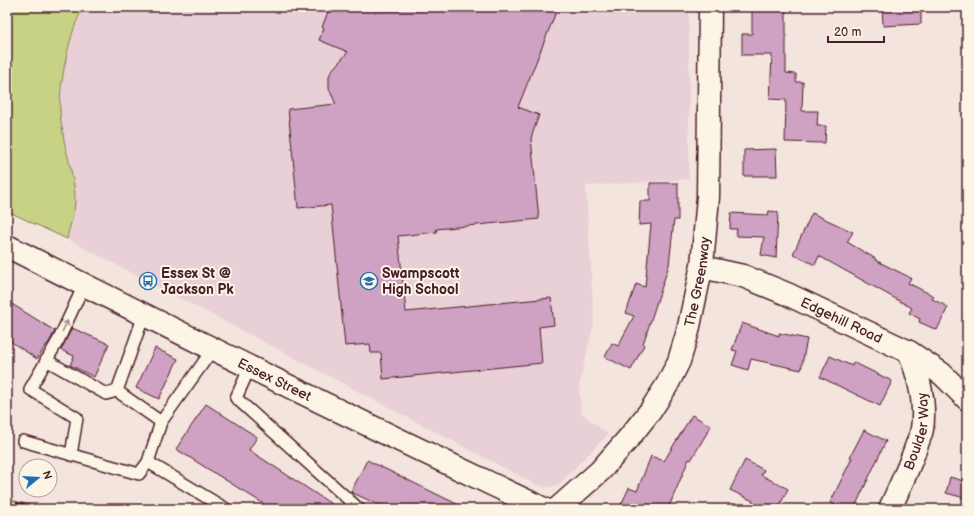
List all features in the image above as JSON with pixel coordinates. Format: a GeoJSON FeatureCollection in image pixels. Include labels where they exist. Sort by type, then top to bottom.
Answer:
{"type":"FeatureCollection","features":[{"type":"Feature","properties":{"kind":"street","name":"The Greenway"},"geometry":{"type":"LineString","coordinates":[[557,509],[600,471],[628,439],[651,410],[667,385],[679,361],[688,331],[702,267],[708,197],[710,7]]}},
{"type":"Feature","properties":{"kind":"street","name":"Essex Street"},"geometry":{"type":"LineString","coordinates":[[7,246],[388,435],[544,509]]}},
{"type":"Feature","properties":{"kind":"street","name":"Edgehill Road"},"geometry":{"type":"LineString","coordinates":[[702,267],[743,276],[787,294],[909,352],[942,374],[967,399]]}},
{"type":"Feature","properties":{"kind":"street","name":"Boulder Way"},"geometry":{"type":"LineString","coordinates":[[890,509],[914,454],[922,430],[923,409],[920,386],[916,369],[909,352]]}},
{"type":"Feature","properties":{"kind":"lane"},"geometry":{"type":"LineString","coordinates":[[71,455],[77,418],[30,389],[59,339],[84,285]]}},
{"type":"Feature","properties":{"kind":"lane"},"geometry":{"type":"LineString","coordinates":[[117,391],[144,315]]}},
{"type":"Feature","properties":{"kind":"lane"},"geometry":{"type":"LineString","coordinates":[[23,442],[139,474],[148,462],[161,422],[213,349]]}},
{"type":"Feature","properties":{"kind":"lane"},"geometry":{"type":"LineString","coordinates":[[46,360],[106,394],[117,391]]}},
{"type":"Feature","properties":{"kind":"lane"},"geometry":{"type":"LineString","coordinates":[[250,367],[236,398],[359,509]]}},
{"type":"Feature","properties":{"kind":"lane"},"geometry":{"type":"LineString","coordinates":[[117,391],[161,422]]}},
{"type":"Feature","properties":{"kind":"lane"},"geometry":{"type":"LineString","coordinates":[[148,462],[226,509]]}},
{"type":"Feature","properties":{"kind":"shaded area","name":"Swampscott High School"},"geometry":{"type":"Polygon","coordinates":[[[84,7],[689,7],[689,179],[586,186],[594,323],[579,385],[581,413],[608,434],[558,485],[549,487],[537,485],[67,239],[75,201],[73,179],[60,109],[63,76],[70,40],[80,13],[84,7]]]}},
{"type":"Feature","properties":{"kind":"green space"},"geometry":{"type":"Polygon","coordinates":[[[7,7],[84,7],[74,28],[66,57],[60,99],[60,114],[64,140],[75,192],[74,210],[67,239],[7,211],[7,7]]]}},
{"type":"Feature","properties":{"kind":"building"},"geometry":{"type":"Polygon","coordinates":[[[330,7],[558,7],[518,107],[539,115],[531,138],[539,219],[436,229],[437,232],[398,236],[406,312],[551,298],[554,325],[539,327],[542,363],[383,379],[381,353],[371,353],[370,344],[345,346],[331,205],[298,208],[288,109],[336,104],[329,89],[329,76],[332,70],[348,52],[319,40],[324,28],[322,27],[330,7]]]}},
{"type":"Feature","properties":{"kind":"building"},"geometry":{"type":"Polygon","coordinates":[[[752,7],[786,7],[786,73],[796,74],[796,82],[803,82],[802,111],[818,111],[817,126],[826,126],[825,143],[785,142],[786,100],[770,99],[772,55],[742,55],[742,34],[752,34],[752,7]]]}},
{"type":"Feature","properties":{"kind":"building"},"geometry":{"type":"Polygon","coordinates":[[[882,7],[921,7],[921,24],[883,26],[882,7]]]}},
{"type":"Feature","properties":{"kind":"building"},"geometry":{"type":"Polygon","coordinates":[[[776,149],[777,176],[744,176],[744,150],[776,149]]]}},
{"type":"Feature","properties":{"kind":"building"},"geometry":{"type":"Polygon","coordinates":[[[650,183],[678,183],[678,220],[674,220],[669,265],[643,344],[644,345],[631,370],[605,357],[612,343],[618,346],[634,316],[626,313],[636,284],[645,287],[651,224],[639,225],[640,201],[650,201],[650,183]]]}},
{"type":"Feature","properties":{"kind":"building"},"geometry":{"type":"Polygon","coordinates":[[[769,211],[778,212],[776,258],[761,255],[764,237],[736,236],[737,229],[730,229],[731,213],[768,215],[769,211]]]}},
{"type":"Feature","properties":{"kind":"building"},"geometry":{"type":"Polygon","coordinates":[[[812,213],[853,232],[847,242],[876,259],[875,260],[911,278],[908,283],[934,296],[932,299],[948,307],[937,330],[919,322],[920,319],[909,313],[912,308],[819,256],[815,265],[793,254],[812,213]]]}},
{"type":"Feature","properties":{"kind":"building"},"geometry":{"type":"Polygon","coordinates":[[[7,301],[55,331],[37,359],[7,339],[7,301]]]}},
{"type":"Feature","properties":{"kind":"building"},"geometry":{"type":"Polygon","coordinates":[[[742,323],[779,336],[779,333],[807,339],[801,370],[751,359],[748,370],[732,365],[737,351],[732,350],[742,323]]]}},
{"type":"Feature","properties":{"kind":"building"},"geometry":{"type":"Polygon","coordinates":[[[72,328],[109,344],[94,377],[70,365],[74,356],[61,350],[72,328]]]}},
{"type":"Feature","properties":{"kind":"building"},"geometry":{"type":"Polygon","coordinates":[[[155,348],[178,359],[159,399],[136,388],[155,348]]]}},
{"type":"Feature","properties":{"kind":"building"},"geometry":{"type":"Polygon","coordinates":[[[830,356],[852,366],[853,362],[892,381],[880,406],[820,377],[830,356]]]}},
{"type":"Feature","properties":{"kind":"building"},"geometry":{"type":"Polygon","coordinates":[[[206,404],[257,437],[249,450],[339,509],[272,509],[176,449],[206,404]]]}},
{"type":"Feature","properties":{"kind":"building"},"geometry":{"type":"Polygon","coordinates":[[[692,415],[711,426],[691,460],[689,459],[668,509],[619,509],[629,488],[637,491],[651,456],[664,461],[692,415]]]}},
{"type":"Feature","properties":{"kind":"building"},"geometry":{"type":"Polygon","coordinates":[[[864,430],[886,441],[854,509],[842,509],[830,503],[852,458],[850,457],[864,430]]]}},
{"type":"Feature","properties":{"kind":"building"},"geometry":{"type":"Polygon","coordinates":[[[367,460],[467,509],[387,509],[351,492],[367,460]]]}},
{"type":"Feature","properties":{"kind":"building"},"geometry":{"type":"Polygon","coordinates":[[[745,460],[764,470],[761,475],[788,489],[778,509],[749,509],[753,501],[730,490],[745,460]]]}},
{"type":"Feature","properties":{"kind":"building"},"geometry":{"type":"Polygon","coordinates":[[[950,477],[967,482],[965,498],[946,493],[950,477]]]}},
{"type":"Feature","properties":{"kind":"railway"},"geometry":{"type":"LineString","coordinates":[[7,501],[36,509]]}},
{"type":"Feature","properties":{"kind":"place","name":"Essex St @ Jackson Pk"},"geometry":{"type":"Point","coordinates":[148,281]}},
{"type":"Feature","properties":{"kind":"place","name":"Swampscott High School"},"geometry":{"type":"Point","coordinates":[369,281]}}]}
